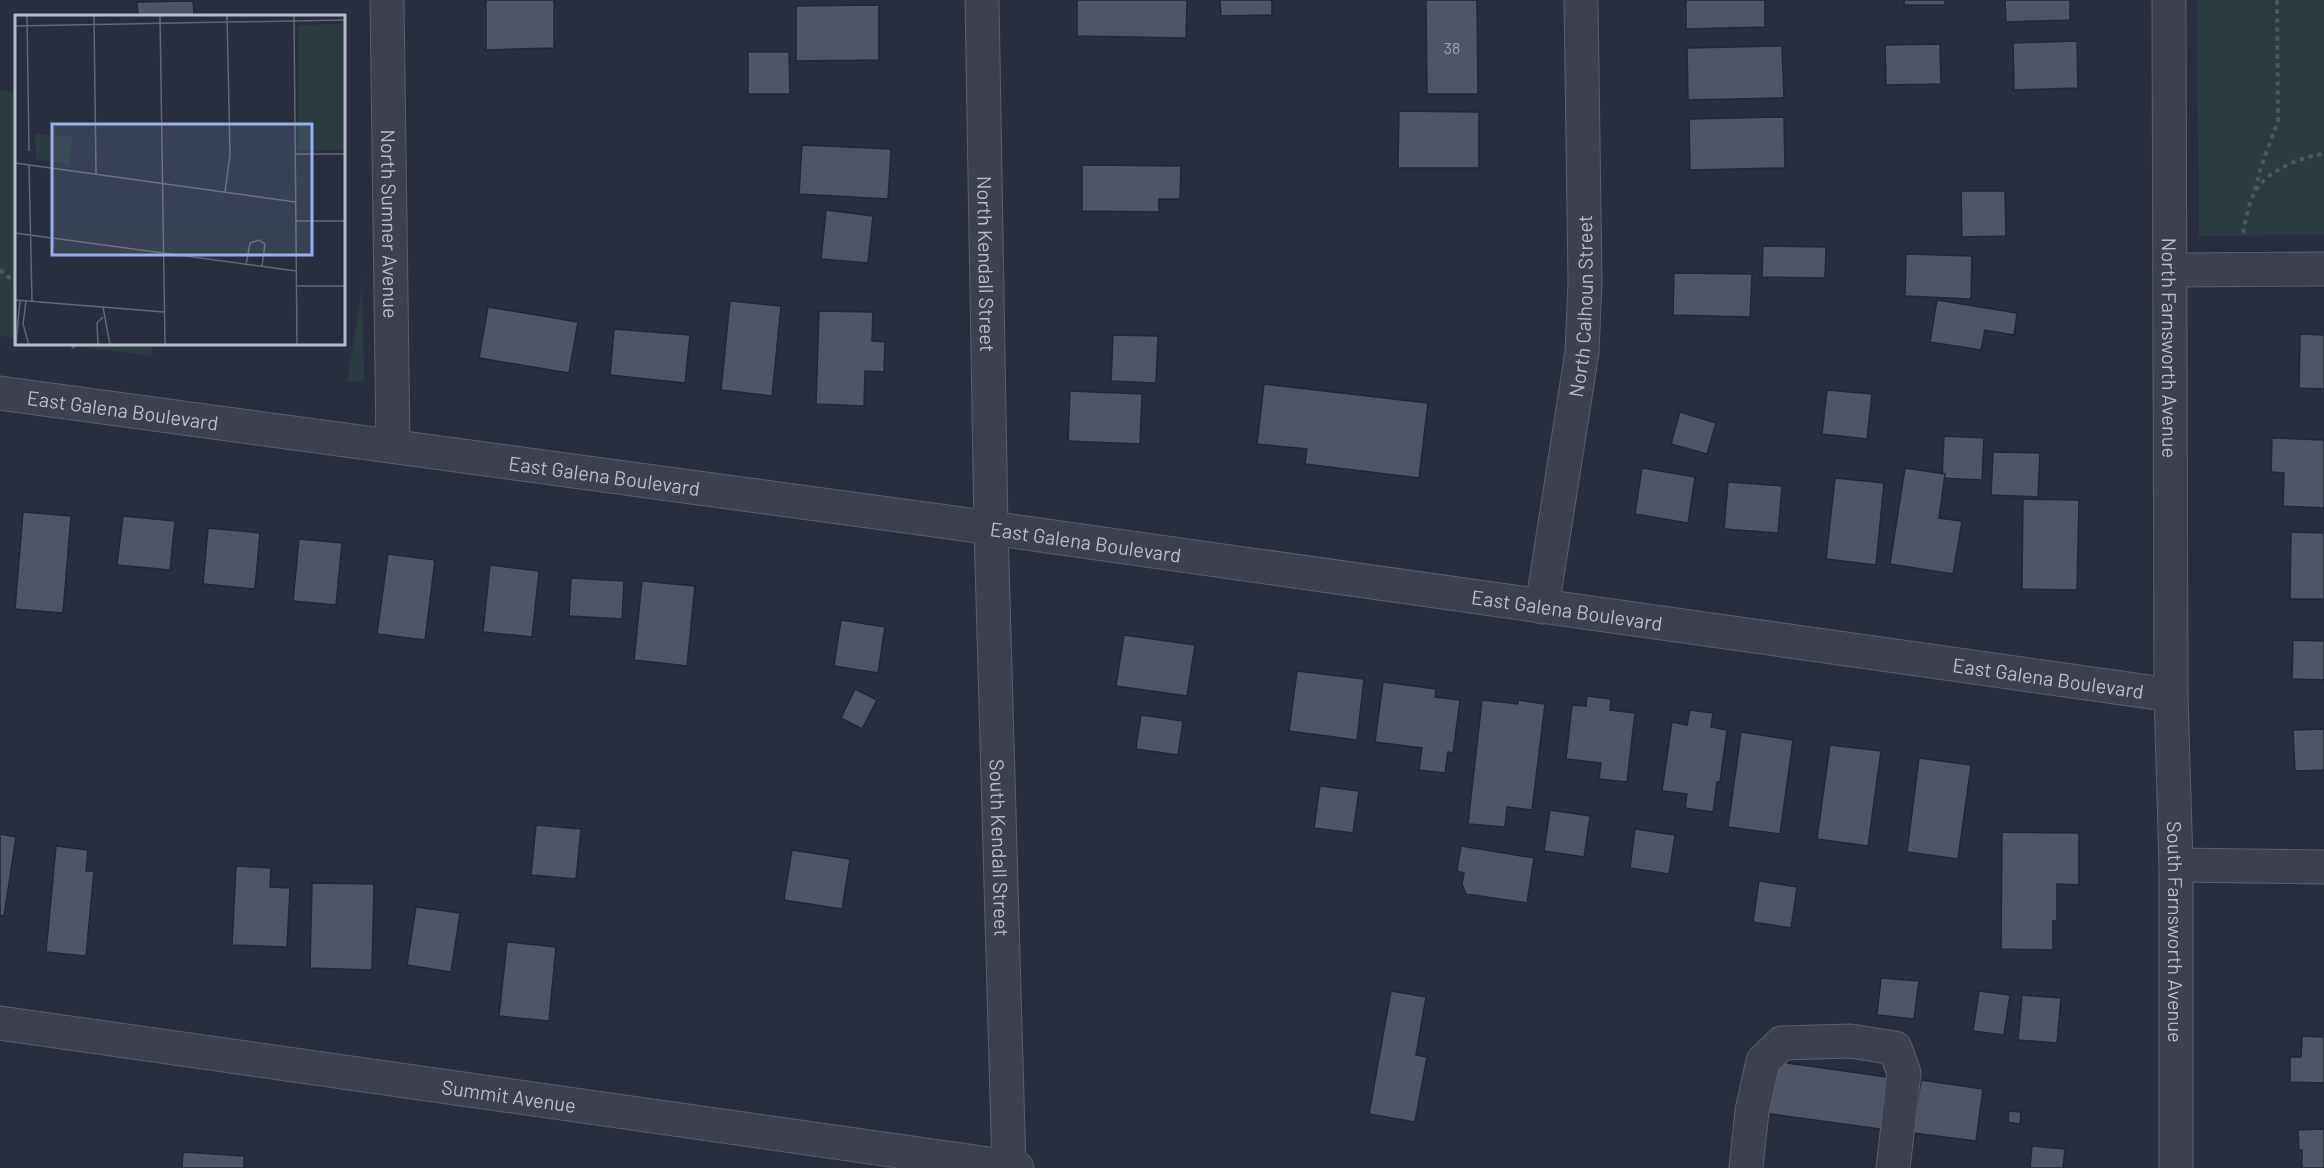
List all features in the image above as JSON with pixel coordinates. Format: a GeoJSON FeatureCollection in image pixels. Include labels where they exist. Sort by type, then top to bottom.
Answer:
{"type":"FeatureCollection","features":[{"type":"Feature","properties":{"kind":"street","name":"North Sumner Avenue"},"geometry":{"type":"LineString","coordinates":[[387,0],[393,446]]}},
{"type":"Feature","properties":{"kind":"street","name":"North Kendall Street"},"geometry":{"type":"LineString","coordinates":[[982,0],[991,528]]}},
{"type":"Feature","properties":{"kind":"street","name":"North Calhoun Street"},"geometry":{"type":"LineString","coordinates":[[1542,607],[1582,352],[1585,282],[1581,0]]}},
{"type":"Feature","properties":{"kind":"street","name":"North Farnsworth Avenue"},"geometry":{"type":"LineString","coordinates":[[2169,0],[2171,695]]}},
{"type":"Feature","properties":{"kind":"street"},"geometry":{"type":"LineString","coordinates":[[2170,270],[2324,268]]}},
{"type":"Feature","properties":{"kind":"street","name":"East Galena Boulevard"},"geometry":{"type":"LineString","coordinates":[[0,393],[991,528],[2171,695]]}},
{"type":"Feature","properties":{"kind":"street","name":"South Kendall Street"},"geometry":{"type":"LineString","coordinates":[[991,528],[1012,1168]]}},
{"type":"Feature","properties":{"kind":"street","name":"South Farnsworth Avenue"},"geometry":{"type":"LineString","coordinates":[[2171,695],[2176,866],[2176,1168]]}},
{"type":"Feature","properties":{"kind":"street"},"geometry":{"type":"LineString","coordinates":[[2176,866],[2324,867]]}},
{"type":"Feature","properties":{"kind":"street","name":"Summit Avenue"},"geometry":{"type":"LineString","coordinates":[[0,1023],[1012,1168]]}},
{"type":"Feature","properties":{"kind":"street"},"geometry":{"type":"LineString","coordinates":[[1746,1168],[1752,1110],[1763,1061],[1782,1043],[1850,1041],[1895,1048],[1904,1073],[1893,1168]]}},
{"type":"Feature","properties":{"kind":"path"},"geometry":{"type":"LineString","coordinates":[[2235,269],[2247,213],[2278,120],[2277,0]]}},
{"type":"Feature","properties":{"kind":"path"},"geometry":{"type":"LineString","coordinates":[[2255,190],[2288,164],[2309,155],[2324,154]]}},
{"type":"Feature","properties":{"kind":"path"},"geometry":{"type":"LineString","coordinates":[[0,270],[15,282]]}},
{"type":"Feature","properties":{"kind":"path"},"geometry":{"type":"LineString","coordinates":[[73,345],[74,351]]}},
{"type":"Feature","properties":{"kind":"shaded area"},"geometry":{"type":"Polygon","coordinates":[[[2197,0],[2324,0],[2324,235],[2199,236],[2197,0]]]}},
{"type":"Feature","properties":{"kind":"shaded area"},"geometry":{"type":"Polygon","coordinates":[[[0,90],[15,92],[15,338],[0,336],[0,90]]]}},
{"type":"Feature","properties":{"kind":"shaded area"},"geometry":{"type":"Polygon","coordinates":[[[362,273],[364,382],[347,381],[361,297],[362,273]]]}},
{"type":"Feature","properties":{"kind":"shaded area"},"geometry":{"type":"Polygon","coordinates":[[[66,345],[153,345],[152,356],[66,345]]]}},
{"type":"Feature","properties":{"kind":"building"},"geometry":{"type":"Polygon","coordinates":[[[486,0],[554,0],[554,48],[486,50],[486,0]]]}},
{"type":"Feature","properties":{"kind":"building"},"geometry":{"type":"Polygon","coordinates":[[[1077,0],[1187,0],[1186,38],[1077,36],[1077,0]]]}},
{"type":"Feature","properties":{"kind":"building"},"geometry":{"type":"Polygon","coordinates":[[[1220,0],[1272,0],[1272,15],[1221,16],[1220,0]]]}},
{"type":"Feature","properties":{"kind":"building"},"geometry":{"type":"Polygon","coordinates":[[[1426,0],[1477,0],[1478,94],[1427,94],[1426,0]]]}},
{"type":"Feature","properties":{"kind":"building"},"geometry":{"type":"Polygon","coordinates":[[[1686,0],[1765,0],[1765,27],[1686,29],[1686,0]]]}},
{"type":"Feature","properties":{"kind":"building"},"geometry":{"type":"Polygon","coordinates":[[[1904,0],[1945,0],[1945,5],[1904,5],[1904,0]]]}},
{"type":"Feature","properties":{"kind":"building"},"geometry":{"type":"Polygon","coordinates":[[[2005,0],[2070,0],[2070,20],[2006,22],[2005,0]]]}},
{"type":"Feature","properties":{"kind":"building"},"geometry":{"type":"Polygon","coordinates":[[[193,1],[194,15],[138,15],[137,2],[193,1]]]}},
{"type":"Feature","properties":{"kind":"building"},"geometry":{"type":"Polygon","coordinates":[[[879,5],[879,60],[796,61],[796,6],[879,5]]]}},
{"type":"Feature","properties":{"kind":"building"},"geometry":{"type":"Polygon","coordinates":[[[2077,41],[2078,88],[2014,90],[2013,43],[2077,41]]]}},
{"type":"Feature","properties":{"kind":"building"},"geometry":{"type":"Polygon","coordinates":[[[1940,44],[1941,84],[1886,85],[1885,45],[1940,44]]]}},
{"type":"Feature","properties":{"kind":"building"},"geometry":{"type":"Polygon","coordinates":[[[1782,46],[1784,98],[1688,100],[1687,48],[1782,46]]]}},
{"type":"Feature","properties":{"kind":"building"},"geometry":{"type":"Polygon","coordinates":[[[748,52],[789,52],[790,94],[748,94],[748,52]]]}},
{"type":"Feature","properties":{"kind":"building"},"geometry":{"type":"Polygon","coordinates":[[[1399,111],[1479,112],[1479,168],[1398,168],[1399,111]]]}},
{"type":"Feature","properties":{"kind":"building"},"geometry":{"type":"Polygon","coordinates":[[[1784,117],[1785,168],[1690,170],[1689,119],[1784,117]]]}},
{"type":"Feature","properties":{"kind":"building"},"geometry":{"type":"Polygon","coordinates":[[[802,145],[891,149],[888,199],[799,194],[802,145]]]}},
{"type":"Feature","properties":{"kind":"building"},"geometry":{"type":"Polygon","coordinates":[[[1082,165],[1181,166],[1180,199],[1159,199],[1159,212],[1082,211],[1082,165]]]}},
{"type":"Feature","properties":{"kind":"building"},"geometry":{"type":"Polygon","coordinates":[[[1961,191],[2005,191],[2006,236],[1962,237],[1961,191]]]}},
{"type":"Feature","properties":{"kind":"building"},"geometry":{"type":"Polygon","coordinates":[[[826,210],[873,216],[868,263],[821,259],[826,210]]]}},
{"type":"Feature","properties":{"kind":"building"},"geometry":{"type":"Polygon","coordinates":[[[1763,246],[1826,247],[1825,278],[1762,277],[1763,246]]]}},
{"type":"Feature","properties":{"kind":"building"},"geometry":{"type":"Polygon","coordinates":[[[1906,254],[1972,256],[1971,299],[1905,296],[1906,254]]]}},
{"type":"Feature","properties":{"kind":"building"},"geometry":{"type":"Polygon","coordinates":[[[1674,273],[1752,274],[1750,317],[1673,315],[1674,273]]]}},
{"type":"Feature","properties":{"kind":"building"},"geometry":{"type":"Polygon","coordinates":[[[1937,300],[2017,313],[2014,335],[1985,330],[1981,350],[1930,342],[1937,300]]]}},
{"type":"Feature","properties":{"kind":"building"},"geometry":{"type":"Polygon","coordinates":[[[730,301],[781,306],[772,396],[721,390],[730,301]]]}},
{"type":"Feature","properties":{"kind":"building"},"geometry":{"type":"Polygon","coordinates":[[[488,307],[578,322],[569,373],[479,358],[488,307]]]}},
{"type":"Feature","properties":{"kind":"building"},"geometry":{"type":"Polygon","coordinates":[[[819,311],[873,312],[872,341],[885,342],[884,372],[865,371],[864,406],[816,404],[819,311]]]}},
{"type":"Feature","properties":{"kind":"building"},"geometry":{"type":"Polygon","coordinates":[[[614,329],[690,335],[685,383],[610,375],[614,329]]]}},
{"type":"Feature","properties":{"kind":"building"},"geometry":{"type":"Polygon","coordinates":[[[2300,334],[2324,335],[2324,389],[2299,388],[2300,334]]]}},
{"type":"Feature","properties":{"kind":"building"},"geometry":{"type":"Polygon","coordinates":[[[1113,335],[1158,336],[1156,383],[1111,381],[1113,335]]]}},
{"type":"Feature","properties":{"kind":"building"},"geometry":{"type":"Polygon","coordinates":[[[1264,384],[1428,403],[1419,478],[1305,464],[1307,449],[1257,444],[1264,384]]]}},
{"type":"Feature","properties":{"kind":"building"},"geometry":{"type":"Polygon","coordinates":[[[1827,390],[1872,394],[1867,439],[1822,434],[1827,390]]]}},
{"type":"Feature","properties":{"kind":"building"},"geometry":{"type":"Polygon","coordinates":[[[1070,391],[1142,394],[1140,444],[1068,441],[1070,391]]]}},
{"type":"Feature","properties":{"kind":"building"},"geometry":{"type":"Polygon","coordinates":[[[1680,412],[1716,423],[1707,454],[1671,444],[1680,412]]]}},
{"type":"Feature","properties":{"kind":"building"},"geometry":{"type":"Polygon","coordinates":[[[1944,436],[1984,438],[1982,480],[1942,478],[1944,436]]]}},
{"type":"Feature","properties":{"kind":"building"},"geometry":{"type":"Polygon","coordinates":[[[2272,438],[2324,440],[2324,508],[2283,506],[2284,473],[2271,472],[2272,438]]]}},
{"type":"Feature","properties":{"kind":"building"},"geometry":{"type":"Polygon","coordinates":[[[1993,452],[2040,453],[2038,497],[1991,495],[1993,452]]]}},
{"type":"Feature","properties":{"kind":"building"},"geometry":{"type":"Polygon","coordinates":[[[1642,468],[1695,477],[1688,523],[1635,514],[1642,468]]]}},
{"type":"Feature","properties":{"kind":"building"},"geometry":{"type":"Polygon","coordinates":[[[1905,468],[1945,474],[1939,518],[1962,521],[1953,574],[1890,564],[1905,468]]]}},
{"type":"Feature","properties":{"kind":"building"},"geometry":{"type":"Polygon","coordinates":[[[1835,478],[1884,483],[1876,565],[1826,559],[1835,478]]]}},
{"type":"Feature","properties":{"kind":"building"},"geometry":{"type":"Polygon","coordinates":[[[1728,482],[1782,486],[1778,533],[1724,529],[1728,482]]]}},
{"type":"Feature","properties":{"kind":"building"},"geometry":{"type":"Polygon","coordinates":[[[2023,499],[2079,500],[2077,590],[2022,589],[2023,499]]]}},
{"type":"Feature","properties":{"kind":"building"},"geometry":{"type":"Polygon","coordinates":[[[23,512],[71,516],[63,613],[15,609],[23,512]]]}},
{"type":"Feature","properties":{"kind":"building"},"geometry":{"type":"Polygon","coordinates":[[[123,516],[175,521],[170,570],[117,565],[123,516]]]}},
{"type":"Feature","properties":{"kind":"building"},"geometry":{"type":"Polygon","coordinates":[[[208,528],[260,533],[255,589],[203,584],[208,528]]]}},
{"type":"Feature","properties":{"kind":"building"},"geometry":{"type":"Polygon","coordinates":[[[2291,532],[2324,533],[2324,599],[2290,599],[2291,532]]]}},
{"type":"Feature","properties":{"kind":"building"},"geometry":{"type":"Polygon","coordinates":[[[299,539],[342,543],[336,605],[293,601],[299,539]]]}},
{"type":"Feature","properties":{"kind":"building"},"geometry":{"type":"Polygon","coordinates":[[[388,554],[435,560],[425,640],[377,634],[388,554]]]}},
{"type":"Feature","properties":{"kind":"building"},"geometry":{"type":"Polygon","coordinates":[[[490,565],[539,571],[532,637],[483,632],[490,565]]]}},
{"type":"Feature","properties":{"kind":"building"},"geometry":{"type":"Polygon","coordinates":[[[571,578],[624,581],[622,619],[569,616],[571,578]]]}},
{"type":"Feature","properties":{"kind":"building"},"geometry":{"type":"Polygon","coordinates":[[[642,581],[695,586],[687,666],[634,660],[642,581]]]}},
{"type":"Feature","properties":{"kind":"building"},"geometry":{"type":"Polygon","coordinates":[[[841,620],[885,627],[878,673],[834,666],[841,620]]]}},
{"type":"Feature","properties":{"kind":"building"},"geometry":{"type":"Polygon","coordinates":[[[1124,635],[1195,645],[1187,696],[1116,686],[1124,635]]]}},
{"type":"Feature","properties":{"kind":"building"},"geometry":{"type":"Polygon","coordinates":[[[2293,640],[2324,641],[2324,680],[2292,679],[2293,640]]]}},
{"type":"Feature","properties":{"kind":"building"},"geometry":{"type":"Polygon","coordinates":[[[1297,671],[1364,679],[1357,740],[1289,731],[1297,671]]]}},
{"type":"Feature","properties":{"kind":"building"},"geometry":{"type":"Polygon","coordinates":[[[1383,682],[1436,689],[1435,697],[1460,700],[1453,753],[1448,752],[1445,773],[1419,770],[1422,748],[1375,742],[1383,682]]]}},
{"type":"Feature","properties":{"kind":"building"},"geometry":{"type":"Polygon","coordinates":[[[855,689],[877,700],[862,729],[841,718],[855,689]]]}},
{"type":"Feature","properties":{"kind":"building"},"geometry":{"type":"Polygon","coordinates":[[[1587,696],[1611,699],[1610,710],[1635,713],[1627,782],[1599,779],[1601,763],[1566,759],[1572,705],[1586,706],[1587,696]]]}},
{"type":"Feature","properties":{"kind":"building"},"geometry":{"type":"Polygon","coordinates":[[[1482,700],[1518,704],[1518,700],[1545,704],[1532,810],[1507,807],[1505,827],[1468,824],[1482,700]]]}},
{"type":"Feature","properties":{"kind":"building"},"geometry":{"type":"Polygon","coordinates":[[[1690,710],[1713,713],[1711,727],[1727,730],[1720,782],[1717,782],[1713,812],[1685,808],[1687,794],[1662,791],[1672,722],[1687,725],[1690,710]]]}},
{"type":"Feature","properties":{"kind":"building"},"geometry":{"type":"Polygon","coordinates":[[[1141,715],[1183,721],[1178,755],[1136,749],[1141,715]]]}},
{"type":"Feature","properties":{"kind":"building"},"geometry":{"type":"Polygon","coordinates":[[[2324,729],[2324,770],[2295,771],[2293,730],[2324,729]]]}},
{"type":"Feature","properties":{"kind":"building"},"geometry":{"type":"Polygon","coordinates":[[[1741,732],[1793,740],[1780,834],[1728,827],[1741,732]]]}},
{"type":"Feature","properties":{"kind":"building"},"geometry":{"type":"Polygon","coordinates":[[[1830,745],[1881,751],[1868,846],[1817,839],[1830,745]]]}},
{"type":"Feature","properties":{"kind":"building"},"geometry":{"type":"Polygon","coordinates":[[[1919,758],[1971,765],[1958,859],[1907,852],[1919,758]]]}},
{"type":"Feature","properties":{"kind":"building"},"geometry":{"type":"Polygon","coordinates":[[[1320,786],[1359,791],[1353,833],[1314,828],[1320,786]]]}},
{"type":"Feature","properties":{"kind":"building"},"geometry":{"type":"Polygon","coordinates":[[[1550,810],[1590,816],[1584,857],[1544,851],[1550,810]]]}},
{"type":"Feature","properties":{"kind":"building"},"geometry":{"type":"Polygon","coordinates":[[[536,825],[581,829],[576,879],[531,875],[536,825]]]}},
{"type":"Feature","properties":{"kind":"building"},"geometry":{"type":"Polygon","coordinates":[[[1635,829],[1675,835],[1669,874],[1630,868],[1635,829]]]}},
{"type":"Feature","properties":{"kind":"building"},"geometry":{"type":"Polygon","coordinates":[[[2002,832],[2079,833],[2079,885],[2057,884],[2057,921],[2053,921],[2053,950],[2001,949],[2002,832]]]}},
{"type":"Feature","properties":{"kind":"building"},"geometry":{"type":"Polygon","coordinates":[[[0,834],[16,837],[4,916],[0,915],[0,834]]]}},
{"type":"Feature","properties":{"kind":"building"},"geometry":{"type":"Polygon","coordinates":[[[56,846],[88,850],[86,871],[94,871],[86,956],[46,952],[56,846]]]}},
{"type":"Feature","properties":{"kind":"building"},"geometry":{"type":"Polygon","coordinates":[[[1461,846],[1534,858],[1527,903],[1466,894],[1462,884],[1464,873],[1457,871],[1461,846]]]}},
{"type":"Feature","properties":{"kind":"building"},"geometry":{"type":"Polygon","coordinates":[[[792,850],[850,859],[842,909],[784,900],[792,850]]]}},
{"type":"Feature","properties":{"kind":"building"},"geometry":{"type":"Polygon","coordinates":[[[236,866],[271,868],[270,887],[290,888],[287,947],[232,945],[236,866]]]}},
{"type":"Feature","properties":{"kind":"building"},"geometry":{"type":"Polygon","coordinates":[[[1759,881],[1797,887],[1791,928],[1753,922],[1759,881]]]}},
{"type":"Feature","properties":{"kind":"building"},"geometry":{"type":"Polygon","coordinates":[[[312,883],[374,884],[372,970],[310,968],[312,883]]]}},
{"type":"Feature","properties":{"kind":"building"},"geometry":{"type":"Polygon","coordinates":[[[416,907],[460,913],[451,972],[407,965],[416,907]]]}},
{"type":"Feature","properties":{"kind":"building"},"geometry":{"type":"Polygon","coordinates":[[[507,942],[556,947],[549,1021],[499,1016],[507,942]]]}},
{"type":"Feature","properties":{"kind":"building"},"geometry":{"type":"Polygon","coordinates":[[[1881,978],[1919,981],[1914,1019],[1877,1015],[1881,978]]]}},
{"type":"Feature","properties":{"kind":"building"},"geometry":{"type":"Polygon","coordinates":[[[1391,991],[1426,997],[1416,1055],[1427,1057],[1415,1122],[1369,1114],[1391,991]]]}},
{"type":"Feature","properties":{"kind":"building"},"geometry":{"type":"Polygon","coordinates":[[[1979,991],[2010,995],[2004,1035],[1973,1031],[1979,991]]]}},
{"type":"Feature","properties":{"kind":"building"},"geometry":{"type":"Polygon","coordinates":[[[2022,995],[2061,998],[2057,1043],[2018,1040],[2022,995]]]}},
{"type":"Feature","properties":{"kind":"building"},"geometry":{"type":"Polygon","coordinates":[[[2302,1036],[2324,1037],[2324,1083],[2290,1082],[2290,1057],[2301,1057],[2302,1036]]]}},
{"type":"Feature","properties":{"kind":"building"},"geometry":{"type":"Polygon","coordinates":[[[1772,1061],[1894,1078],[1887,1130],[1764,1113],[1772,1061]]]}},
{"type":"Feature","properties":{"kind":"building"},"geometry":{"type":"Polygon","coordinates":[[[1921,1080],[1983,1089],[1976,1141],[1913,1133],[1921,1080]]]}},
{"type":"Feature","properties":{"kind":"building"},"geometry":{"type":"Polygon","coordinates":[[[2009,1111],[2021,1112],[2020,1124],[2008,1122],[2009,1111]]]}},
{"type":"Feature","properties":{"kind":"building"},"geometry":{"type":"Polygon","coordinates":[[[2324,1129],[2324,1168],[2302,1168],[2302,1150],[2299,1150],[2298,1130],[2324,1129]]]}},
{"type":"Feature","properties":{"kind":"building"},"geometry":{"type":"Polygon","coordinates":[[[2032,1146],[2065,1149],[2063,1168],[2030,1168],[2032,1146]]]}},
{"type":"Feature","properties":{"kind":"building"},"geometry":{"type":"Polygon","coordinates":[[[183,1152],[244,1156],[244,1168],[182,1168],[183,1152]]]}}]}
